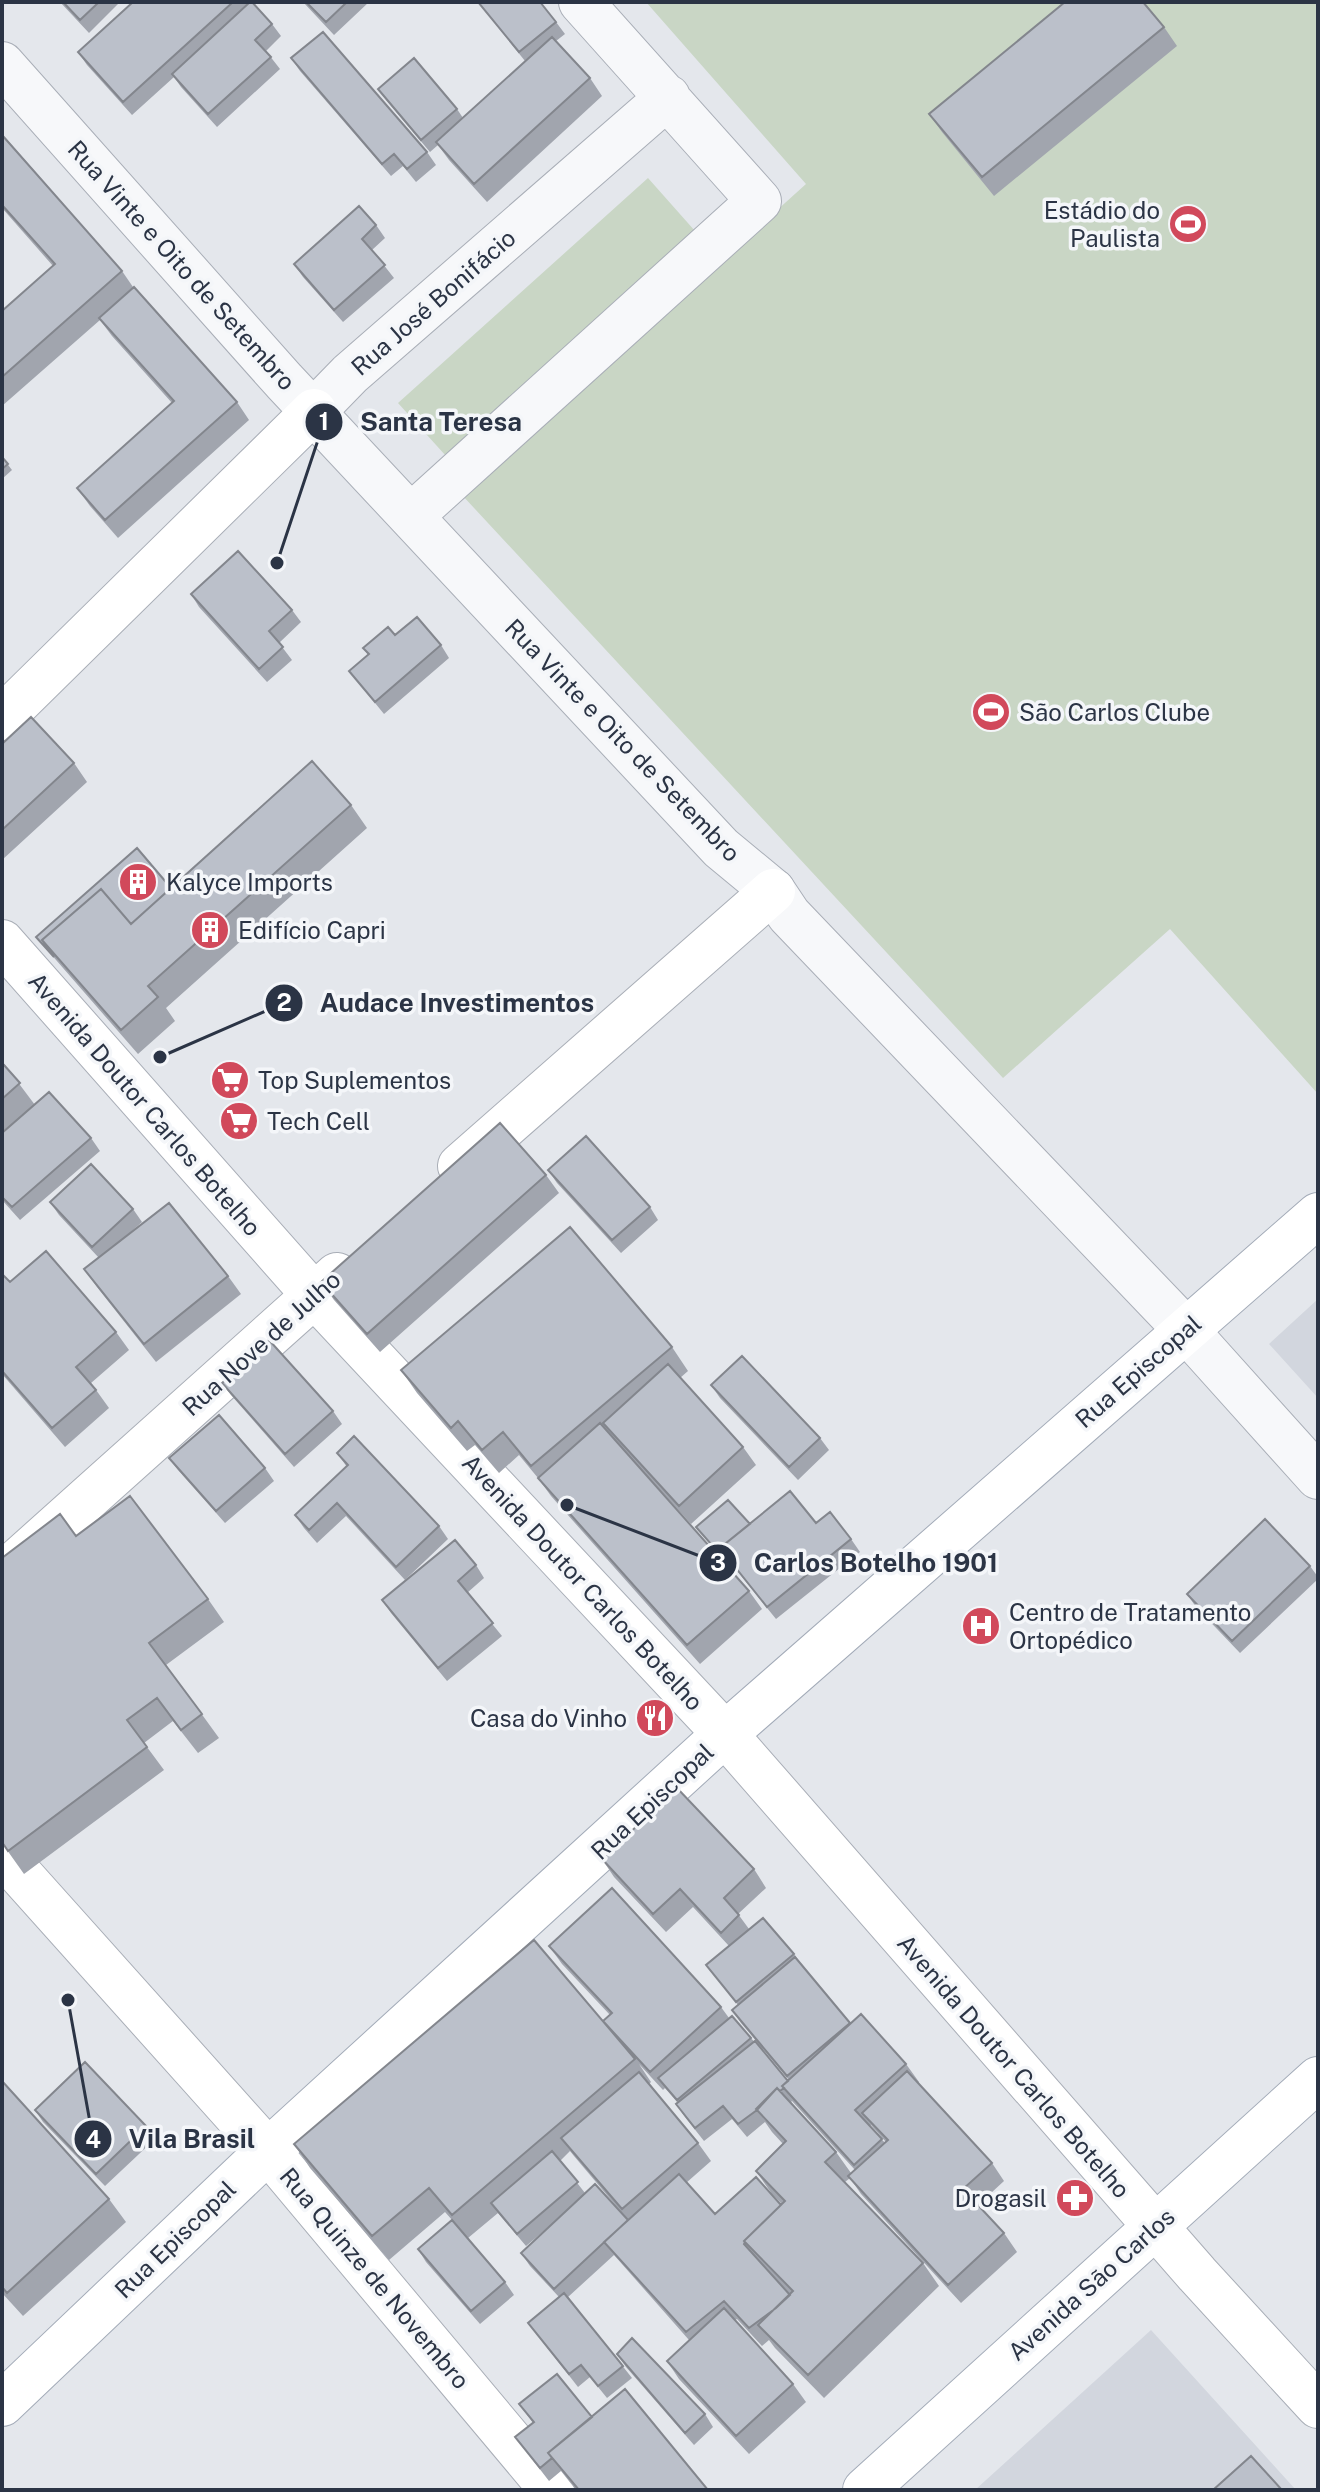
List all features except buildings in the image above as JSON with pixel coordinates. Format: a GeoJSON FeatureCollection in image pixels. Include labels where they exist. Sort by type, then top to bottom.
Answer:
{"type":"FeatureCollection","features":[{"type":"Feature","properties":{"kind":"main road","name":"Rua José Bonifácio"},"geometry":{"type":"LineString","coordinates":[[2,718],[314,411]]}},
{"type":"Feature","properties":{"kind":"main road"},"geometry":{"type":"LineString","coordinates":[[432,1191],[773,891]]}},
{"type":"Feature","properties":{"kind":"main road","name":"Avenida Doutor Carlos Botelho"},"geometry":{"type":"LineString","coordinates":[[2,942],[314,1295],[725,1734],[1155,2226],[1318,2406]]}},
{"type":"Feature","properties":{"kind":"main road","name":"Rua Episcopal"},"geometry":{"type":"LineString","coordinates":[[2,2404],[268,2151],[725,1734],[1318,1215]]}},
{"type":"Feature","properties":{"kind":"main road","name":"Rua Nove de Julho"},"geometry":{"type":"LineString","coordinates":[[2,1575],[361,1253]]}},
{"type":"Feature","properties":{"kind":"main road","name":"Rua Quinze de Novembro"},"geometry":{"type":"LineString","coordinates":[[2,1854],[268,2151],[552,2490]]}},
{"type":"Feature","properties":{"kind":"main road","name":"Avenida São Carlos"},"geometry":{"type":"LineString","coordinates":[[865,2490],[1318,2079]]}},
{"type":"Feature","properties":{"kind":"street"},"geometry":{"type":"LineString","coordinates":[[411,516],[759,201],[581,2]]}},
{"type":"Feature","properties":{"kind":"street","name":"Rua Vinte e Oito de Setembro"},"geometry":{"type":"LineString","coordinates":[[2,64],[284,381],[721,848],[773,891],[789,915],[1185,1329],[1318,1477]]}},
{"type":"Feature","properties":{"kind":"street","name":"Rua José Bonifácio"},"geometry":{"type":"LineString","coordinates":[[314,411],[350,374],[668,97]]}},
{"type":"Feature","properties":{"kind":"shaded area"},"geometry":{"type":"Polygon","coordinates":[[[1318,1299],[1318,1398],[1269,1344],[1318,1299]]]}},
{"type":"Feature","properties":{"kind":"shaded area"},"geometry":{"type":"Polygon","coordinates":[[[1151,2330],[1296,2490],[975,2490],[1151,2330]]]}},
{"type":"Feature","properties":{"kind":"green space","name":"São Carlos Clube"},"geometry":{"type":"Polygon","coordinates":[[[646,2],[1318,2],[1318,1094],[1170,929],[1003,1078],[462,495],[806,184],[646,2]]]}},
{"type":"Feature","properties":{"kind":"green space"},"geometry":{"type":"Polygon","coordinates":[[[648,178],[695,231],[446,456],[398,403],[648,178]]]}},
{"type":"Feature","properties":{"kind":"place","name":"Estádio do Paulista"},"geometry":{"type":"Point","coordinates":[1188,224]}},
{"type":"Feature","properties":{"kind":"place","name":"Santa Teresa"},"geometry":{"type":"Point","coordinates":[277,563]}},
{"type":"Feature","properties":{"kind":"place","name":"São Carlos Clube"},"geometry":{"type":"Point","coordinates":[991,712]}},
{"type":"Feature","properties":{"kind":"place","name":"Kalyce Imports"},"geometry":{"type":"Point","coordinates":[138,882]}},
{"type":"Feature","properties":{"kind":"place","name":"Edifício Capri"},"geometry":{"type":"Point","coordinates":[210,930]}},
{"type":"Feature","properties":{"kind":"place","name":"Audace Investimentos"},"geometry":{"type":"Point","coordinates":[160,1057]}},
{"type":"Feature","properties":{"kind":"place","name":"Top Suplementos"},"geometry":{"type":"Point","coordinates":[230,1080]}},
{"type":"Feature","properties":{"kind":"place","name":"Tech Cell"},"geometry":{"type":"Point","coordinates":[239,1121]}},
{"type":"Feature","properties":{"kind":"place","name":"Carlos Botelho 1901"},"geometry":{"type":"Point","coordinates":[567,1505]}},
{"type":"Feature","properties":{"kind":"place","name":"Centro de Tratamento Ortopédico"},"geometry":{"type":"Point","coordinates":[981,1626]}},
{"type":"Feature","properties":{"kind":"place","name":"Casa do Vinho"},"geometry":{"type":"Point","coordinates":[655,1718]}},
{"type":"Feature","properties":{"kind":"place","name":"Vila Brasil"},"geometry":{"type":"Point","coordinates":[68,2000]}},
{"type":"Feature","properties":{"kind":"place","name":"Drogasil"},"geometry":{"type":"Point","coordinates":[1075,2198]}}]}
